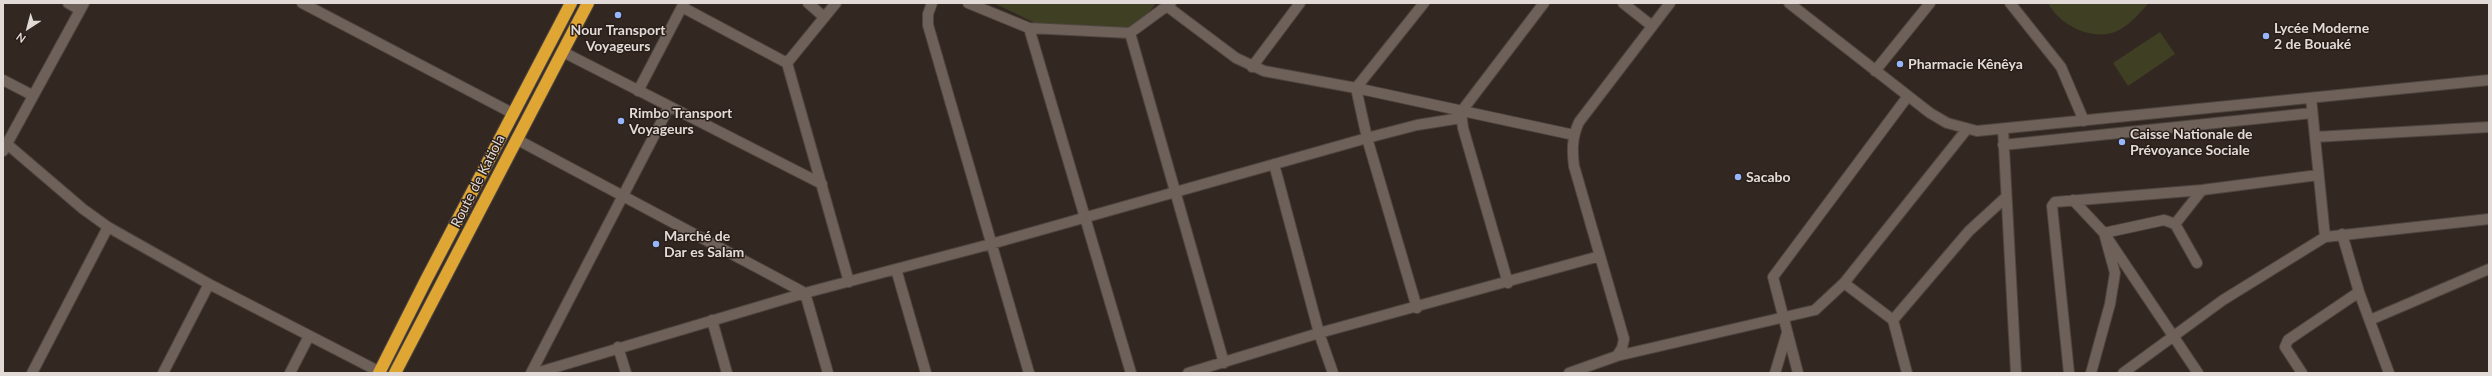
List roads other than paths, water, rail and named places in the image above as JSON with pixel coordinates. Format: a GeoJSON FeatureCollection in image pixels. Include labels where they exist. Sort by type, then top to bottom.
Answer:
{"type":"FeatureCollection","features":[{"type":"Feature","properties":{"kind":"highway","name":"Route de Katiola"},"geometry":{"type":"LineString","coordinates":[[379,372],[571,3]]}},
{"type":"Feature","properties":{"kind":"highway","name":"Route de Katiola"},"geometry":{"type":"LineString","coordinates":[[395,373],[588,3]]}},
{"type":"Feature","properties":{"kind":"street"},"geometry":{"type":"LineString","coordinates":[[68,3],[82,6],[32,95],[5,147],[108,227],[209,284],[379,372]]}},
{"type":"Feature","properties":{"kind":"street"},"geometry":{"type":"LineString","coordinates":[[302,3],[514,114]]}},
{"type":"Feature","properties":{"kind":"street"},"geometry":{"type":"LineString","coordinates":[[808,3],[824,17]]}},
{"type":"Feature","properties":{"kind":"street"},"geometry":{"type":"LineString","coordinates":[[787,63],[836,3]]}},
{"type":"Feature","properties":{"kind":"street"},"geometry":{"type":"LineString","coordinates":[[932,3],[928,14],[928,25],[1028,373]]}},
{"type":"Feature","properties":{"kind":"street"},"geometry":{"type":"LineString","coordinates":[[968,3],[1029,28],[1130,33],[1170,5],[1236,58],[1264,72],[1356,88],[1461,115],[1574,135]]}},
{"type":"Feature","properties":{"kind":"street"},"geometry":{"type":"LineString","coordinates":[[1252,67],[1300,3]]}},
{"type":"Feature","properties":{"kind":"street"},"geometry":{"type":"LineString","coordinates":[[1356,88],[1424,3]]}},
{"type":"Feature","properties":{"kind":"street"},"geometry":{"type":"LineString","coordinates":[[536,373],[618,347],[805,293],[1086,218],[1417,124],[1461,115],[1544,3]]}},
{"type":"Feature","properties":{"kind":"street"},"geometry":{"type":"LineString","coordinates":[[1622,3],[1652,26]]}},
{"type":"Feature","properties":{"kind":"street"},"geometry":{"type":"LineString","coordinates":[[1617,356],[1622,348],[1624,339],[1574,166],[1572,151],[1574,135],[1579,122],[1670,3]]}},
{"type":"Feature","properties":{"kind":"street"},"geometry":{"type":"LineString","coordinates":[[1789,3],[1875,71],[1936,116],[1967,129],[1977,131],[2003,130],[2489,80]]}},
{"type":"Feature","properties":{"kind":"street"},"geometry":{"type":"LineString","coordinates":[[1875,71],[1930,3]]}},
{"type":"Feature","properties":{"kind":"street"},"geometry":{"type":"LineString","coordinates":[[2010,3],[2060,67],[2084,121]]}},
{"type":"Feature","properties":{"kind":"street"},"geometry":{"type":"LineString","coordinates":[[638,91],[683,5],[787,63],[849,282]]}},
{"type":"Feature","properties":{"kind":"street"},"geometry":{"type":"LineString","coordinates":[[1029,28],[1131,373]]}},
{"type":"Feature","properties":{"kind":"street"},"geometry":{"type":"LineString","coordinates":[[1130,33],[1174,192],[1224,363]]}},
{"type":"Feature","properties":{"kind":"street"},"geometry":{"type":"LineString","coordinates":[[563,52],[822,184]]}},
{"type":"Feature","properties":{"kind":"street"},"geometry":{"type":"LineString","coordinates":[[3,80],[32,95]]}},
{"type":"Feature","properties":{"kind":"street"},"geometry":{"type":"LineString","coordinates":[[1356,88],[1368,138],[1417,308]]}},
{"type":"Feature","properties":{"kind":"street"},"geometry":{"type":"LineString","coordinates":[[1798,373],[1785,318],[1773,277],[1908,96]]}},
{"type":"Feature","properties":{"kind":"street"},"geometry":{"type":"LineString","coordinates":[[2312,98],[2312,113],[2325,237]]}},
{"type":"Feature","properties":{"kind":"street"},"geometry":{"type":"LineString","coordinates":[[531,373],[669,107]]}},
{"type":"Feature","properties":{"kind":"street"},"geometry":{"type":"LineString","coordinates":[[2003,145],[2312,113]]}},
{"type":"Feature","properties":{"kind":"street"},"geometry":{"type":"LineString","coordinates":[[1461,115],[1508,283]]}},
{"type":"Feature","properties":{"kind":"street"},"geometry":{"type":"LineString","coordinates":[[2315,137],[2489,127]]}},
{"type":"Feature","properties":{"kind":"street"},"geometry":{"type":"LineString","coordinates":[[1569,373],[1617,356],[1815,310],[1844,283],[1967,129]]}},
{"type":"Feature","properties":{"kind":"street"},"geometry":{"type":"LineString","coordinates":[[2003,130],[2005,198],[2016,373]]}},
{"type":"Feature","properties":{"kind":"street"},"geometry":{"type":"LineString","coordinates":[[516,139],[624,195],[805,293],[828,373]]}},
{"type":"Feature","properties":{"kind":"street"},"geometry":{"type":"LineString","coordinates":[[1274,164],[1319,333],[1333,373]]}},
{"type":"Feature","properties":{"kind":"street"},"geometry":{"type":"LineString","coordinates":[[2069,373],[2052,206],[2055,202],[2202,190],[2318,175]]}},
{"type":"Feature","properties":{"kind":"street"},"geometry":{"type":"LineString","coordinates":[[2175,224],[2202,190]]}},
{"type":"Feature","properties":{"kind":"street"},"geometry":{"type":"LineString","coordinates":[[1893,320],[1969,231],[2005,198]]}},
{"type":"Feature","properties":{"kind":"street"},"geometry":{"type":"LineString","coordinates":[[2073,200],[2104,233],[2198,373]]}},
{"type":"Feature","properties":{"kind":"street"},"geometry":{"type":"LineString","coordinates":[[2123,373],[2223,300],[2325,237],[2489,219]]}},
{"type":"Feature","properties":{"kind":"street"},"geometry":{"type":"LineString","coordinates":[[2104,233],[2169,220],[2175,224],[2196,263]]}},
{"type":"Feature","properties":{"kind":"street"},"geometry":{"type":"LineString","coordinates":[[32,373],[108,227]]}},
{"type":"Feature","properties":{"kind":"street"},"geometry":{"type":"LineString","coordinates":[[2091,373],[2110,304],[2115,273],[2104,233]]}},
{"type":"Feature","properties":{"kind":"street"},"geometry":{"type":"LineString","coordinates":[[2342,234],[2359,292],[2389,373]]}},
{"type":"Feature","properties":{"kind":"street"},"geometry":{"type":"LineString","coordinates":[[1188,373],[1319,333],[1417,308],[1600,256]]}},
{"type":"Feature","properties":{"kind":"street"},"geometry":{"type":"LineString","coordinates":[[896,268],[926,373]]}},
{"type":"Feature","properties":{"kind":"street"},"geometry":{"type":"LineString","coordinates":[[2370,320],[2489,269]]}},
{"type":"Feature","properties":{"kind":"street"},"geometry":{"type":"LineString","coordinates":[[1844,283],[1893,320],[1907,373]]}},
{"type":"Feature","properties":{"kind":"street"},"geometry":{"type":"LineString","coordinates":[[162,373],[209,284]]}},
{"type":"Feature","properties":{"kind":"street"},"geometry":{"type":"LineString","coordinates":[[2302,373],[2285,347],[2288,340],[2359,292]]}},
{"type":"Feature","properties":{"kind":"street"},"geometry":{"type":"LineString","coordinates":[[712,320],[727,373]]}},
{"type":"Feature","properties":{"kind":"street"},"geometry":{"type":"LineString","coordinates":[[1775,373],[1788,331]]}},
{"type":"Feature","properties":{"kind":"street"},"geometry":{"type":"LineString","coordinates":[[290,373],[309,336]]}},
{"type":"Feature","properties":{"kind":"street"},"geometry":{"type":"LineString","coordinates":[[618,347],[626,373]]}},
{"type":"Feature","properties":{"kind":"place","name":"Nour Transport Voyageurs"},"geometry":{"type":"Point","coordinates":[618,15]}},
{"type":"Feature","properties":{"kind":"place","name":"Lycée Moderne 2 de Bouaké"},"geometry":{"type":"Point","coordinates":[2266,36]}},
{"type":"Feature","properties":{"kind":"place","name":"Pharmacie Kênêya"},"geometry":{"type":"Point","coordinates":[1900,64]}},
{"type":"Feature","properties":{"kind":"place","name":"Rimbo Transport Voyageurs"},"geometry":{"type":"Point","coordinates":[621,121]}},
{"type":"Feature","properties":{"kind":"place","name":"Caisse Nationale de Prévoyance Sociale"},"geometry":{"type":"Point","coordinates":[2122,142]}},
{"type":"Feature","properties":{"kind":"place","name":"Sacabo"},"geometry":{"type":"Point","coordinates":[1738,177]}},
{"type":"Feature","properties":{"kind":"place","name":"Marché de Dar es Salam"},"geometry":{"type":"Point","coordinates":[656,244]}}]}
